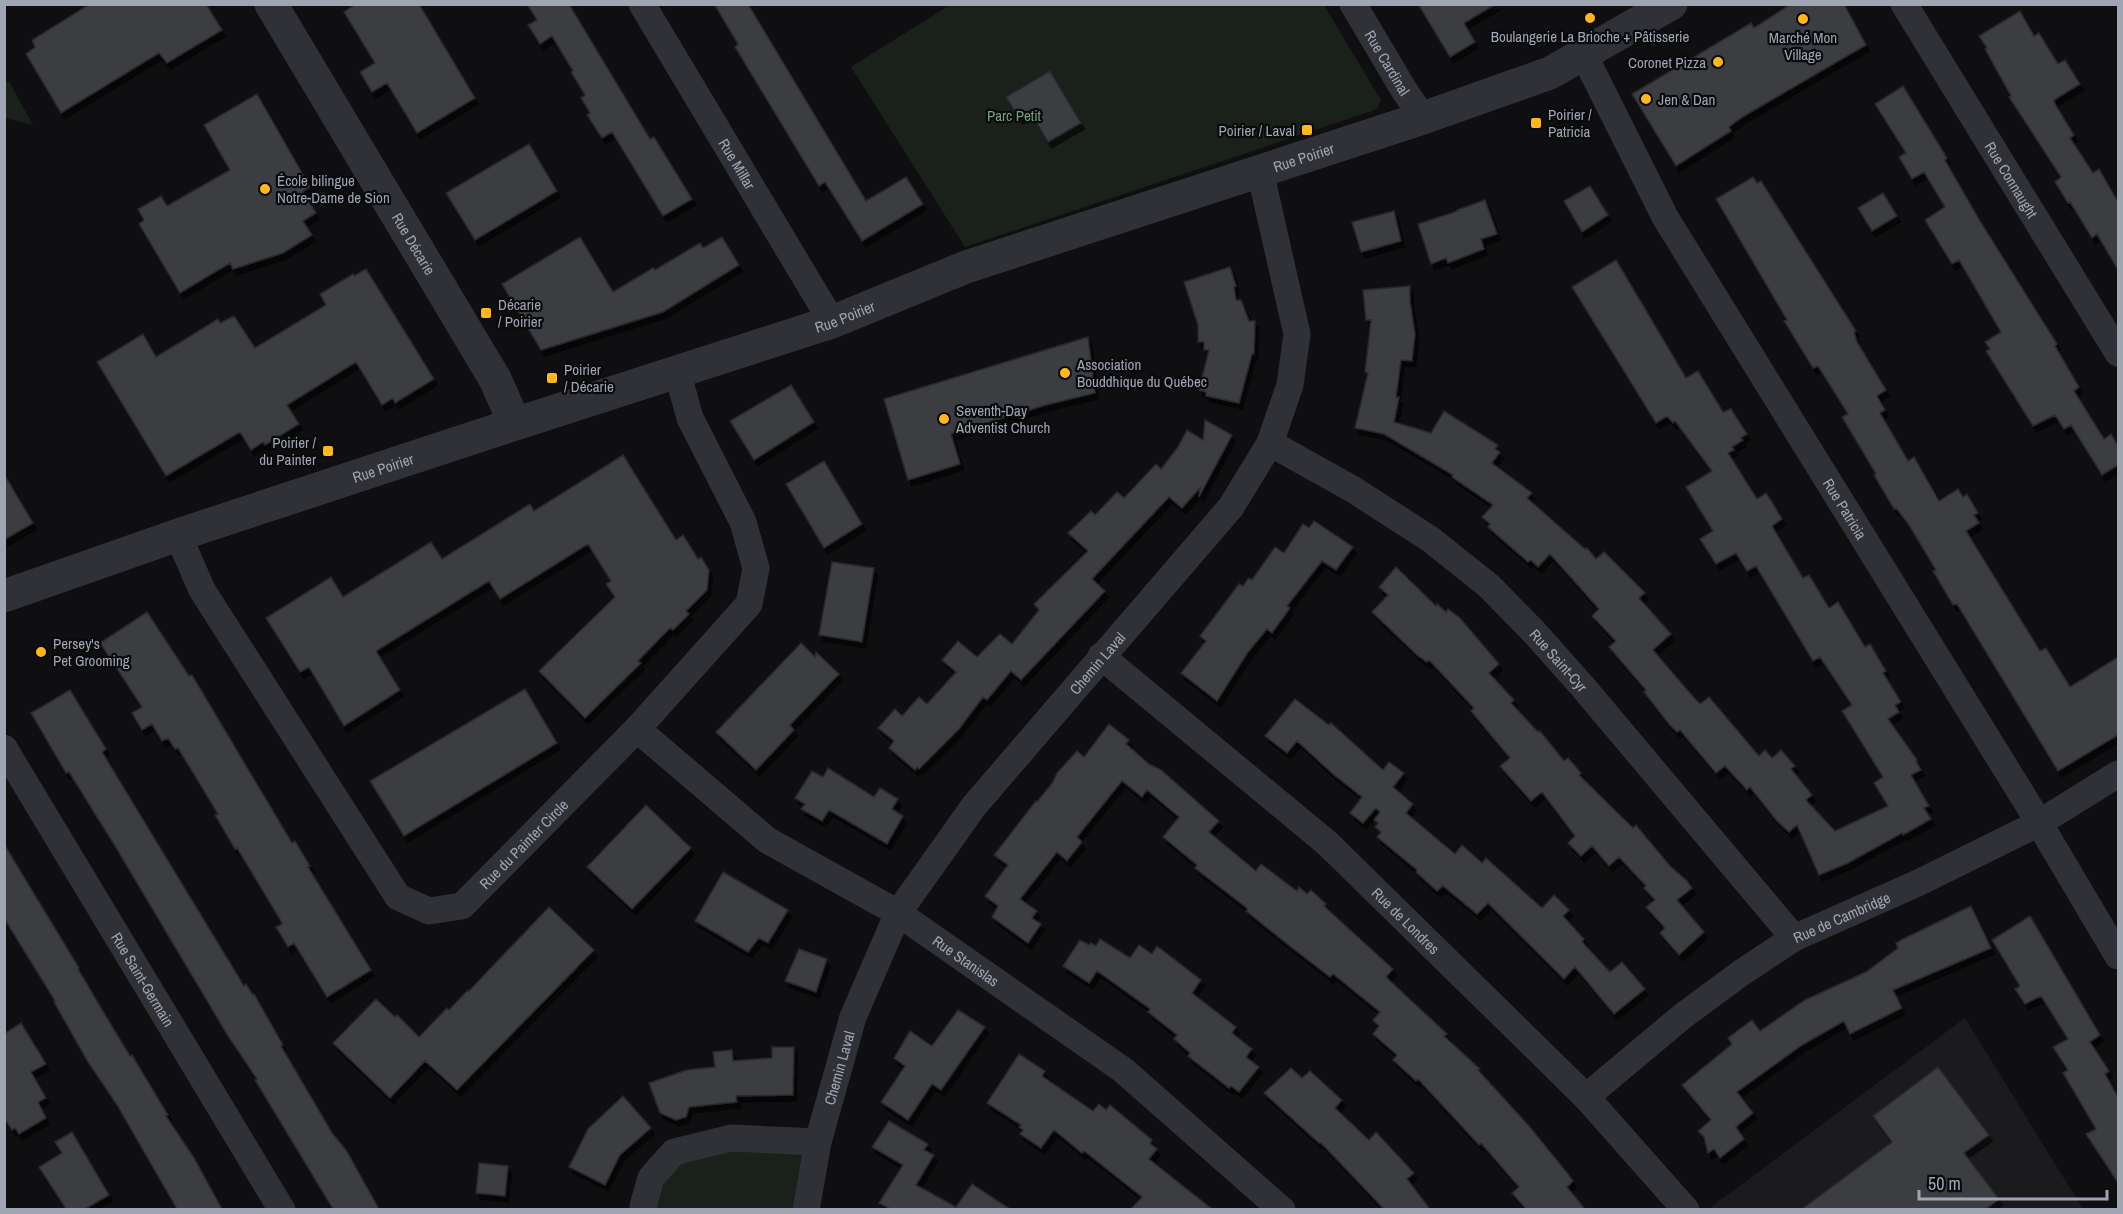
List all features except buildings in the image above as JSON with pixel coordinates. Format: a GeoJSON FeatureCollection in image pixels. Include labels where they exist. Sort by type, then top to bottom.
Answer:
{"type":"FeatureCollection","features":[{"type":"Feature","properties":{"kind":"street","name":"Rue Décarie"},"geometry":{"type":"LineString","coordinates":[[271,4],[495,379],[515,424]]}},
{"type":"Feature","properties":{"kind":"street","name":"Rue Millar"},"geometry":{"type":"LineString","coordinates":[[642,4],[832,322]]}},
{"type":"Feature","properties":{"kind":"street","name":"Rue Cardinal"},"geometry":{"type":"LineString","coordinates":[[1353,4],[1423,118]]}},
{"type":"Feature","properties":{"kind":"street","name":"Rue Poirier"},"geometry":{"type":"LineString","coordinates":[[4,596],[178,535],[832,322],[966,267],[1423,118],[1550,73],[1671,4]]}},
{"type":"Feature","properties":{"kind":"street","name":"Rue Connaught"},"geometry":{"type":"LineString","coordinates":[[1904,4],[2118,353]]}},
{"type":"Feature","properties":{"kind":"street","name":"Rue Patricia"},"geometry":{"type":"LineString","coordinates":[[1584,55],[1665,217],[2039,823],[2118,956]]}},
{"type":"Feature","properties":{"kind":"street","name":"Chemin Laval"},"geometry":{"type":"LineString","coordinates":[[806,1209],[819,1142],[854,1017],[898,913],[974,806],[1231,507],[1270,443],[1290,385],[1297,334],[1260,171]]}},
{"type":"Feature","properties":{"kind":"street","name":"Rue du Painter Circle"},"geometry":{"type":"LineString","coordinates":[[178,535],[202,590],[398,897],[429,911],[462,906],[637,729],[749,603],[756,568],[743,522],[690,418],[676,371]]}},
{"type":"Feature","properties":{"kind":"street","name":"Rue Saint-Cyr"},"geometry":{"type":"LineString","coordinates":[[1270,443],[1354,490],[1430,539],[1489,586],[1583,687],[1794,938]]}},
{"type":"Feature","properties":{"kind":"street","name":"Rue de Londres"},"geometry":{"type":"LineString","coordinates":[[1101,656],[1327,843],[1586,1097],[1686,1209]]}},
{"type":"Feature","properties":{"kind":"street","name":"Rue Stanislas"},"geometry":{"type":"LineString","coordinates":[[637,729],[766,840],[898,913],[1123,1070],[1282,1209]]}},
{"type":"Feature","properties":{"kind":"street","name":"Rue Saint-Germain"},"geometry":{"type":"LineString","coordinates":[[4,748],[282,1209]]}},
{"type":"Feature","properties":{"kind":"street","name":"Rue de Cambridge"},"geometry":{"type":"LineString","coordinates":[[1586,1097],[1684,1015],[1794,938],[1918,884],[2039,823],[2118,774]]}},
{"type":"Feature","properties":{"kind":"street"},"geometry":{"type":"LineString","coordinates":[[644,1209],[651,1178],[674,1152],[731,1138],[819,1142]]}},
{"type":"Feature","properties":{"kind":"shaded area"},"geometry":{"type":"Polygon","coordinates":[[[1965,1018],[2083,1209],[1707,1210],[1965,1018]]]}},
{"type":"Feature","properties":{"kind":"green space","name":"Parc Petit"},"geometry":{"type":"Polygon","coordinates":[[[950,5],[1324,5],[1381,100],[1377,108],[1372,111],[965,247],[851,67],[950,5]]]}},
{"type":"Feature","properties":{"kind":"green space"},"geometry":{"type":"Polygon","coordinates":[[[5,81],[10,83],[33,125],[5,118],[5,81]]]}},
{"type":"Feature","properties":{"kind":"green space"},"geometry":{"type":"Polygon","coordinates":[[[818,1142],[806,1209],[644,1210],[674,1152],[818,1142]]]}},
{"type":"Feature","properties":{"kind":"place","name":"Boulangerie La Brioche + Pâtisserie"},"geometry":{"type":"Point","coordinates":[1590,18]}},
{"type":"Feature","properties":{"kind":"place","name":"Marché Mon Village"},"geometry":{"type":"Point","coordinates":[1803,19]}},
{"type":"Feature","properties":{"kind":"place","name":"Coronet Pizza"},"geometry":{"type":"Point","coordinates":[1718,62]}},
{"type":"Feature","properties":{"kind":"place","name":"Jen & Dan"},"geometry":{"type":"Point","coordinates":[1646,99]}},
{"type":"Feature","properties":{"kind":"place","name":"Poirier / Patricia"},"geometry":{"type":"Point","coordinates":[1536,123]}},
{"type":"Feature","properties":{"kind":"place","name":"Poirier / Laval"},"geometry":{"type":"Point","coordinates":[1307,130]}},
{"type":"Feature","properties":{"kind":"place","name":"École bilingue Notre-Dame de Sion"},"geometry":{"type":"Point","coordinates":[265,189]}},
{"type":"Feature","properties":{"kind":"place","name":"Décarie / Poirier"},"geometry":{"type":"Point","coordinates":[486,313]}},
{"type":"Feature","properties":{"kind":"place","name":"Association Bouddhique du Québec"},"geometry":{"type":"Point","coordinates":[1065,373]}},
{"type":"Feature","properties":{"kind":"place","name":"Poirier / Décarie"},"geometry":{"type":"Point","coordinates":[552,378]}},
{"type":"Feature","properties":{"kind":"place","name":"Seventh-Day Adventist Church"},"geometry":{"type":"Point","coordinates":[944,419]}},
{"type":"Feature","properties":{"kind":"place","name":"Poirier / du Painter"},"geometry":{"type":"Point","coordinates":[328,451]}},
{"type":"Feature","properties":{"kind":"place","name":"Persey's Pet Grooming"},"geometry":{"type":"Point","coordinates":[41,652]}}]}
